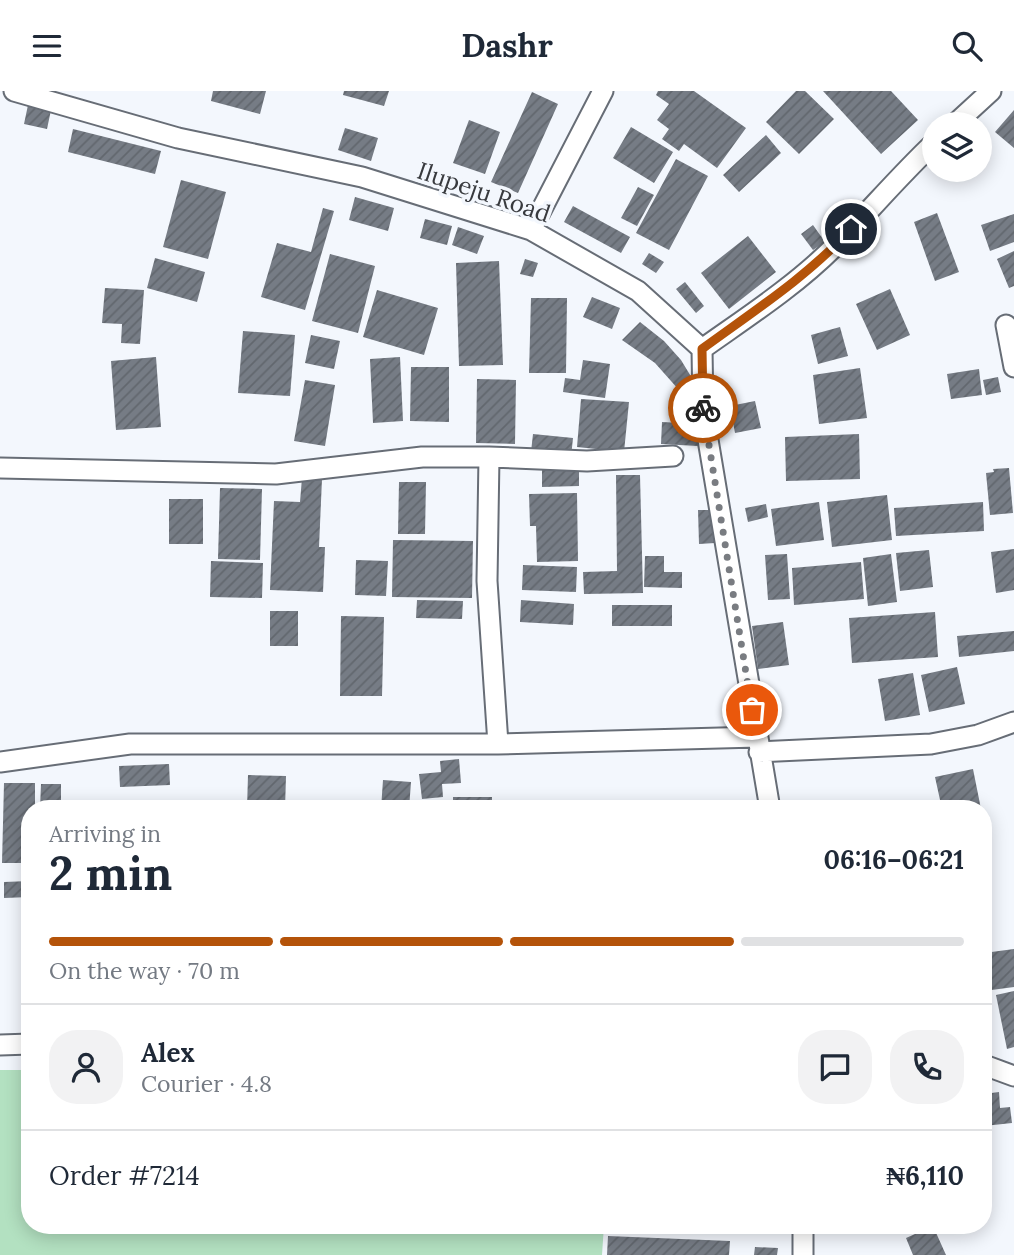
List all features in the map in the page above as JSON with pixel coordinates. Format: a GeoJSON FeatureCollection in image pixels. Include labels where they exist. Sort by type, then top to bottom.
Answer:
{"type":"FeatureCollection","features":[{"type":"Feature","properties":{"kind":"street","name":"Ilupeju Road"},"geometry":{"type":"LineString","coordinates":[[14,91],[178,138],[362,177],[531,229],[638,291],[702,349]]}},
{"type":"Feature","properties":{"kind":"street"},"geometry":{"type":"LineString","coordinates":[[531,229],[604,91]]}},
{"type":"Feature","properties":{"kind":"street"},"geometry":{"type":"LineString","coordinates":[[968,112],[991,91]]}},
{"type":"Feature","properties":{"kind":"street"},"geometry":{"type":"LineString","coordinates":[[768,800],[703,410],[702,349],[790,285],[833,249],[922,154]]}},
{"type":"Feature","properties":{"kind":"street"},"geometry":{"type":"LineString","coordinates":[[1006,325],[1014,367]]}},
{"type":"Feature","properties":{"kind":"street"},"geometry":{"type":"LineString","coordinates":[[0,468],[276,474],[422,457],[587,461],[673,456]]}},
{"type":"Feature","properties":{"kind":"street"},"geometry":{"type":"LineString","coordinates":[[489,457],[487,581],[498,744]]}},
{"type":"Feature","properties":{"kind":"street"},"geometry":{"type":"LineString","coordinates":[[0,762],[130,744],[931,744],[978,735],[1014,722]]}},
{"type":"Feature","properties":{"kind":"street"},"geometry":{"type":"LineString","coordinates":[[0,1045],[21,1044]]}},
{"type":"Feature","properties":{"kind":"street"},"geometry":{"type":"LineString","coordinates":[[992,1068],[1014,1076]]}},
{"type":"Feature","properties":{"kind":"street"},"geometry":{"type":"LineString","coordinates":[[803,1234],[803,1255]]}},
{"type":"Feature","properties":{"kind":"green space"},"geometry":{"type":"Polygon","coordinates":[[[0,1070],[21,1070],[21,1234],[603,1234],[602,1255],[0,1255],[0,1070]]]}},
{"type":"Feature","properties":{"kind":"building"},"geometry":{"type":"Polygon","coordinates":[[[213,91],[266,91],[260,114],[211,101],[213,91]]]}},
{"type":"Feature","properties":{"kind":"building"},"geometry":{"type":"Polygon","coordinates":[[[344,91],[389,91],[384,106],[343,95],[344,91]]]}},
{"type":"Feature","properties":{"kind":"building"},"geometry":{"type":"Polygon","coordinates":[[[658,91],[694,91],[746,128],[717,168],[684,144],[679,151],[662,139],[669,129],[657,120],[669,104],[656,95],[658,91]]]}},
{"type":"Feature","properties":{"kind":"building"},"geometry":{"type":"Polygon","coordinates":[[[796,91],[805,91],[834,119],[799,154],[766,122],[796,91]]]}},
{"type":"Feature","properties":{"kind":"building"},"geometry":{"type":"Polygon","coordinates":[[[823,91],[891,91],[918,120],[881,154],[823,91]]]}},
{"type":"Feature","properties":{"kind":"building"},"geometry":{"type":"Polygon","coordinates":[[[532,92],[558,104],[518,193],[491,182],[532,92]]]}},
{"type":"Feature","properties":{"kind":"building"},"geometry":{"type":"Polygon","coordinates":[[[28,105],[51,110],[47,129],[24,124],[28,105]]]}},
{"type":"Feature","properties":{"kind":"building"},"geometry":{"type":"Polygon","coordinates":[[[1014,110],[1014,148],[995,132],[1014,110]]]}},
{"type":"Feature","properties":{"kind":"building"},"geometry":{"type":"Polygon","coordinates":[[[469,120],[500,132],[485,174],[453,163],[469,120]]]}},
{"type":"Feature","properties":{"kind":"building"},"geometry":{"type":"Polygon","coordinates":[[[631,127],[673,152],[654,183],[613,158],[631,127]]]}},
{"type":"Feature","properties":{"kind":"building"},"geometry":{"type":"Polygon","coordinates":[[[345,128],[378,138],[371,161],[338,150],[345,128]]]}},
{"type":"Feature","properties":{"kind":"building"},"geometry":{"type":"Polygon","coordinates":[[[73,129],[161,151],[155,174],[68,152],[73,129]]]}},
{"type":"Feature","properties":{"kind":"building"},"geometry":{"type":"Polygon","coordinates":[[[766,135],[781,153],[739,192],[723,175],[766,135]]]}},
{"type":"Feature","properties":{"kind":"building"},"geometry":{"type":"Polygon","coordinates":[[[676,159],[708,176],[669,250],[636,233],[676,159]]]}},
{"type":"Feature","properties":{"kind":"building"},"geometry":{"type":"Polygon","coordinates":[[[181,180],[226,192],[208,259],[163,247],[181,180]]]}},
{"type":"Feature","properties":{"kind":"building"},"geometry":{"type":"Polygon","coordinates":[[[638,187],[654,195],[637,226],[621,218],[638,187]]]}},
{"type":"Feature","properties":{"kind":"building"},"geometry":{"type":"Polygon","coordinates":[[[355,197],[394,208],[388,231],[349,220],[355,197]]]}},
{"type":"Feature","properties":{"kind":"building"},"geometry":{"type":"Polygon","coordinates":[[[573,206],[630,237],[621,253],[564,222],[573,206]]]}},
{"type":"Feature","properties":{"kind":"building"},"geometry":{"type":"Polygon","coordinates":[[[323,208],[334,211],[305,310],[261,297],[277,243],[311,252],[323,208]]]}},
{"type":"Feature","properties":{"kind":"building"},"geometry":{"type":"Polygon","coordinates":[[[937,213],[959,272],[935,281],[914,222],[937,213]]]}},
{"type":"Feature","properties":{"kind":"building"},"geometry":{"type":"Polygon","coordinates":[[[1014,214],[1014,242],[990,251],[981,225],[1014,214]]]}},
{"type":"Feature","properties":{"kind":"building"},"geometry":{"type":"Polygon","coordinates":[[[425,219],[452,226],[447,245],[420,238],[425,219]]]}},
{"type":"Feature","properties":{"kind":"building"},"geometry":{"type":"Polygon","coordinates":[[[813,225],[825,242],[813,250],[801,234],[813,225]]]}},
{"type":"Feature","properties":{"kind":"building"},"geometry":{"type":"Polygon","coordinates":[[[458,227],[484,236],[477,254],[452,245],[458,227]]]}},
{"type":"Feature","properties":{"kind":"building"},"geometry":{"type":"Polygon","coordinates":[[[748,236],[776,272],[729,309],[701,273],[748,236]]]}},
{"type":"Feature","properties":{"kind":"building"},"geometry":{"type":"Polygon","coordinates":[[[1014,251],[1014,286],[1009,288],[997,259],[1014,251]]]}},
{"type":"Feature","properties":{"kind":"building"},"geometry":{"type":"Polygon","coordinates":[[[649,253],[664,262],[656,273],[642,264],[649,253]]]}},
{"type":"Feature","properties":{"kind":"building"},"geometry":{"type":"Polygon","coordinates":[[[330,254],[375,266],[358,333],[312,321],[330,254]]]}},
{"type":"Feature","properties":{"kind":"building"},"geometry":{"type":"Polygon","coordinates":[[[155,258],[205,272],[197,302],[147,288],[155,258]]]}},
{"type":"Feature","properties":{"kind":"building"},"geometry":{"type":"Polygon","coordinates":[[[525,259],[538,263],[533,277],[520,274],[525,259]]]}},
{"type":"Feature","properties":{"kind":"building"},"geometry":{"type":"Polygon","coordinates":[[[499,261],[503,365],[459,366],[456,263],[499,261]]]}},
{"type":"Feature","properties":{"kind":"building"},"geometry":{"type":"Polygon","coordinates":[[[685,282],[704,306],[696,313],[676,289],[685,282]]]}},
{"type":"Feature","properties":{"kind":"building"},"geometry":{"type":"Polygon","coordinates":[[[105,288],[144,290],[140,344],[121,343],[122,324],[102,323],[105,288]]]}},
{"type":"Feature","properties":{"kind":"building"},"geometry":{"type":"Polygon","coordinates":[[[890,289],[910,335],[877,350],[856,304],[890,289]]]}},
{"type":"Feature","properties":{"kind":"building"},"geometry":{"type":"Polygon","coordinates":[[[377,290],[438,308],[424,355],[363,337],[377,290]]]}},
{"type":"Feature","properties":{"kind":"building"},"geometry":{"type":"Polygon","coordinates":[[[592,297],[620,308],[612,329],[583,317],[592,297]]]}},
{"type":"Feature","properties":{"kind":"building"},"geometry":{"type":"Polygon","coordinates":[[[531,298],[567,298],[566,373],[529,373],[531,298]]]}},
{"type":"Feature","properties":{"kind":"building"},"geometry":{"type":"Polygon","coordinates":[[[640,322],[664,341],[681,360],[698,388],[693,416],[674,412],[679,390],[655,363],[622,340],[640,322]]]}},
{"type":"Feature","properties":{"kind":"building"},"geometry":{"type":"Polygon","coordinates":[[[840,327],[848,356],[818,364],[811,335],[840,327]]]}},
{"type":"Feature","properties":{"kind":"building"},"geometry":{"type":"Polygon","coordinates":[[[243,331],[295,335],[290,396],[238,393],[243,331]]]}},
{"type":"Feature","properties":{"kind":"building"},"geometry":{"type":"Polygon","coordinates":[[[311,335],[340,341],[334,369],[305,363],[311,335]]]}},
{"type":"Feature","properties":{"kind":"building"},"geometry":{"type":"Polygon","coordinates":[[[156,357],[161,427],[116,430],[111,361],[156,357]]]}},
{"type":"Feature","properties":{"kind":"building"},"geometry":{"type":"Polygon","coordinates":[[[400,357],[403,421],[373,423],[370,359],[400,357]]]}},
{"type":"Feature","properties":{"kind":"building"},"geometry":{"type":"Polygon","coordinates":[[[583,360],[610,364],[605,398],[563,392],[565,378],[580,380],[583,360]]]}},
{"type":"Feature","properties":{"kind":"building"},"geometry":{"type":"Polygon","coordinates":[[[411,367],[449,367],[449,422],[410,421],[411,367]]]}},
{"type":"Feature","properties":{"kind":"building"},"geometry":{"type":"Polygon","coordinates":[[[860,368],[867,418],[819,424],[813,375],[860,368]]]}},
{"type":"Feature","properties":{"kind":"building"},"geometry":{"type":"Polygon","coordinates":[[[979,369],[982,395],[951,399],[947,374],[979,369]]]}},
{"type":"Feature","properties":{"kind":"building"},"geometry":{"type":"Polygon","coordinates":[[[998,377],[1001,392],[986,395],[983,380],[998,377]]]}},
{"type":"Feature","properties":{"kind":"building"},"geometry":{"type":"Polygon","coordinates":[[[477,379],[516,380],[515,444],[476,443],[477,379]]]}},
{"type":"Feature","properties":{"kind":"building"},"geometry":{"type":"Polygon","coordinates":[[[305,380],[335,385],[325,446],[294,441],[305,380]]]}},
{"type":"Feature","properties":{"kind":"building"},"geometry":{"type":"Polygon","coordinates":[[[581,399],[629,402],[624,452],[577,447],[581,399]]]}},
{"type":"Feature","properties":{"kind":"building"},"geometry":{"type":"Polygon","coordinates":[[[755,401],[761,428],[735,433],[730,406],[755,401]]]}},
{"type":"Feature","properties":{"kind":"building"},"geometry":{"type":"Polygon","coordinates":[[[662,422],[699,424],[698,446],[661,444],[662,422]]]}},
{"type":"Feature","properties":{"kind":"building"},"geometry":{"type":"Polygon","coordinates":[[[533,434],[573,438],[571,457],[531,452],[533,434]]]}},
{"type":"Feature","properties":{"kind":"building"},"geometry":{"type":"Polygon","coordinates":[[[859,434],[860,479],[786,481],[785,437],[859,434]]]}},
{"type":"Feature","properties":{"kind":"building"},"geometry":{"type":"Polygon","coordinates":[[[542,467],[579,467],[579,486],[542,487],[542,467]]]}},
{"type":"Feature","properties":{"kind":"building"},"geometry":{"type":"Polygon","coordinates":[[[1009,468],[1013,513],[990,515],[986,473],[994,472],[993,469],[1009,468]]]}},
{"type":"Feature","properties":{"kind":"building"},"geometry":{"type":"Polygon","coordinates":[[[616,475],[640,475],[643,593],[584,594],[583,572],[617,571],[616,475]]]}},
{"type":"Feature","properties":{"kind":"building"},"geometry":{"type":"Polygon","coordinates":[[[302,478],[322,479],[319,547],[325,547],[323,592],[270,590],[274,501],[300,502],[302,478]]]}},
{"type":"Feature","properties":{"kind":"building"},"geometry":{"type":"Polygon","coordinates":[[[399,482],[426,482],[425,534],[398,534],[399,482]]]}},
{"type":"Feature","properties":{"kind":"building"},"geometry":{"type":"Polygon","coordinates":[[[220,488],[262,489],[260,560],[218,559],[220,488]]]}},
{"type":"Feature","properties":{"kind":"building"},"geometry":{"type":"Polygon","coordinates":[[[577,493],[578,561],[537,562],[536,526],[530,526],[529,494],[577,493]]]}},
{"type":"Feature","properties":{"kind":"building"},"geometry":{"type":"Polygon","coordinates":[[[887,495],[892,540],[832,547],[827,502],[887,495]]]}},
{"type":"Feature","properties":{"kind":"building"},"geometry":{"type":"Polygon","coordinates":[[[169,499],[203,499],[203,544],[169,544],[169,499]]]}},
{"type":"Feature","properties":{"kind":"building"},"geometry":{"type":"Polygon","coordinates":[[[819,502],[824,540],[776,546],[771,509],[819,502]]]}},
{"type":"Feature","properties":{"kind":"building"},"geometry":{"type":"Polygon","coordinates":[[[983,502],[984,531],[896,536],[894,508],[983,502]]]}},
{"type":"Feature","properties":{"kind":"building"},"geometry":{"type":"Polygon","coordinates":[[[766,504],[768,517],[748,522],[745,508],[766,504]]]}},
{"type":"Feature","properties":{"kind":"building"},"geometry":{"type":"Polygon","coordinates":[[[698,510],[714,510],[715,543],[699,544],[698,510]]]}},
{"type":"Feature","properties":{"kind":"building"},"geometry":{"type":"Polygon","coordinates":[[[393,540],[473,541],[472,598],[392,597],[393,540]]]}},
{"type":"Feature","properties":{"kind":"building"},"geometry":{"type":"Polygon","coordinates":[[[1014,549],[1014,590],[996,593],[991,552],[1014,549]]]}},
{"type":"Feature","properties":{"kind":"building"},"geometry":{"type":"Polygon","coordinates":[[[929,550],[933,587],[900,591],[896,553],[929,550]]]}},
{"type":"Feature","properties":{"kind":"building"},"geometry":{"type":"Polygon","coordinates":[[[787,554],[790,599],[768,600],[765,555],[787,554]]]}},
{"type":"Feature","properties":{"kind":"building"},"geometry":{"type":"Polygon","coordinates":[[[891,554],[897,602],[868,606],[863,558],[891,554]]]}},
{"type":"Feature","properties":{"kind":"building"},"geometry":{"type":"Polygon","coordinates":[[[645,556],[664,556],[664,572],[682,572],[682,588],[644,587],[645,556]]]}},
{"type":"Feature","properties":{"kind":"building"},"geometry":{"type":"Polygon","coordinates":[[[356,560],[388,561],[386,596],[355,595],[356,560]]]}},
{"type":"Feature","properties":{"kind":"building"},"geometry":{"type":"Polygon","coordinates":[[[211,561],[263,563],[262,598],[210,597],[211,561]]]}},
{"type":"Feature","properties":{"kind":"building"},"geometry":{"type":"Polygon","coordinates":[[[861,562],[864,599],[794,605],[792,568],[861,562]]]}},
{"type":"Feature","properties":{"kind":"building"},"geometry":{"type":"Polygon","coordinates":[[[523,565],[577,567],[576,592],[522,590],[523,565]]]}},
{"type":"Feature","properties":{"kind":"building"},"geometry":{"type":"Polygon","coordinates":[[[417,600],[463,601],[462,619],[416,618],[417,600]]]}},
{"type":"Feature","properties":{"kind":"building"},"geometry":{"type":"Polygon","coordinates":[[[521,600],[574,604],[573,625],[520,622],[521,600]]]}},
{"type":"Feature","properties":{"kind":"building"},"geometry":{"type":"Polygon","coordinates":[[[612,605],[672,605],[672,626],[612,626],[612,605]]]}},
{"type":"Feature","properties":{"kind":"building"},"geometry":{"type":"Polygon","coordinates":[[[270,611],[298,611],[298,646],[270,646],[270,611]]]}},
{"type":"Feature","properties":{"kind":"building"},"geometry":{"type":"Polygon","coordinates":[[[935,612],[938,657],[852,663],[849,618],[935,612]]]}},
{"type":"Feature","properties":{"kind":"building"},"geometry":{"type":"Polygon","coordinates":[[[341,616],[384,617],[382,696],[340,696],[341,616]]]}},
{"type":"Feature","properties":{"kind":"building"},"geometry":{"type":"Polygon","coordinates":[[[783,622],[789,665],[758,669],[752,626],[783,622]]]}},
{"type":"Feature","properties":{"kind":"building"},"geometry":{"type":"Polygon","coordinates":[[[1014,631],[1014,651],[959,657],[957,636],[1014,631]]]}},
{"type":"Feature","properties":{"kind":"building"},"geometry":{"type":"Polygon","coordinates":[[[957,667],[965,704],[929,712],[921,675],[957,667]]]}},
{"type":"Feature","properties":{"kind":"building"},"geometry":{"type":"Polygon","coordinates":[[[913,673],[920,715],[885,721],[878,679],[913,673]]]}},
{"type":"Feature","properties":{"kind":"building"},"geometry":{"type":"Polygon","coordinates":[[[459,759],[461,783],[442,784],[443,797],[422,799],[419,774],[441,772],[440,761],[459,759]]]}},
{"type":"Feature","properties":{"kind":"building"},"geometry":{"type":"Polygon","coordinates":[[[169,764],[170,785],[120,787],[119,766],[169,764]]]}},
{"type":"Feature","properties":{"kind":"building"},"geometry":{"type":"Polygon","coordinates":[[[973,769],[979,800],[940,800],[935,777],[973,769]]]}},
{"type":"Feature","properties":{"kind":"building"},"geometry":{"type":"Polygon","coordinates":[[[248,775],[286,776],[285,800],[247,800],[248,775]]]}},
{"type":"Feature","properties":{"kind":"building"},"geometry":{"type":"Polygon","coordinates":[[[383,780],[411,782],[410,800],[382,800],[383,780]]]}},
{"type":"Feature","properties":{"kind":"building"},"geometry":{"type":"Polygon","coordinates":[[[4,783],[35,783],[35,800],[21,800],[21,863],[2,863],[4,783]]]}},
{"type":"Feature","properties":{"kind":"building"},"geometry":{"type":"Polygon","coordinates":[[[41,784],[61,784],[61,800],[40,800],[41,784]]]}},
{"type":"Feature","properties":{"kind":"building"},"geometry":{"type":"Polygon","coordinates":[[[453,797],[492,797],[492,800],[453,800],[453,797]]]}},
{"type":"Feature","properties":{"kind":"building"},"geometry":{"type":"Polygon","coordinates":[[[21,881],[21,897],[4,898],[4,882],[21,881]]]}},
{"type":"Feature","properties":{"kind":"building"},"geometry":{"type":"Polygon","coordinates":[[[1014,949],[1014,987],[992,990],[992,952],[1014,949]]]}},
{"type":"Feature","properties":{"kind":"building"},"geometry":{"type":"Polygon","coordinates":[[[1014,991],[1014,1047],[1007,1049],[996,995],[1014,991]]]}},
{"type":"Feature","properties":{"kind":"building"},"geometry":{"type":"Polygon","coordinates":[[[999,1092],[1000,1108],[1010,1107],[1012,1123],[992,1125],[992,1093],[999,1092]]]}},
{"type":"Feature","properties":{"kind":"building"},"geometry":{"type":"Polygon","coordinates":[[[915,1234],[937,1234],[946,1255],[913,1255],[906,1238],[915,1234]]]}},
{"type":"Feature","properties":{"kind":"building"},"geometry":{"type":"Polygon","coordinates":[[[608,1236],[730,1241],[729,1255],[607,1255],[608,1236]]]}},
{"type":"Feature","properties":{"kind":"building"},"geometry":{"type":"Polygon","coordinates":[[[755,1247],[778,1248],[777,1255],[754,1255],[755,1247]]]}},
{"type":"Feature","properties":{"kind":"way so far"},"geometry":{"type":"LineString","coordinates":[[703,408],[752,710]]}},
{"type":"Feature","properties":{"kind":"route"},"geometry":{"type":"LineString","coordinates":[[703,408],[702,349],[790,285],[833,249],[851,229]]}}]}
